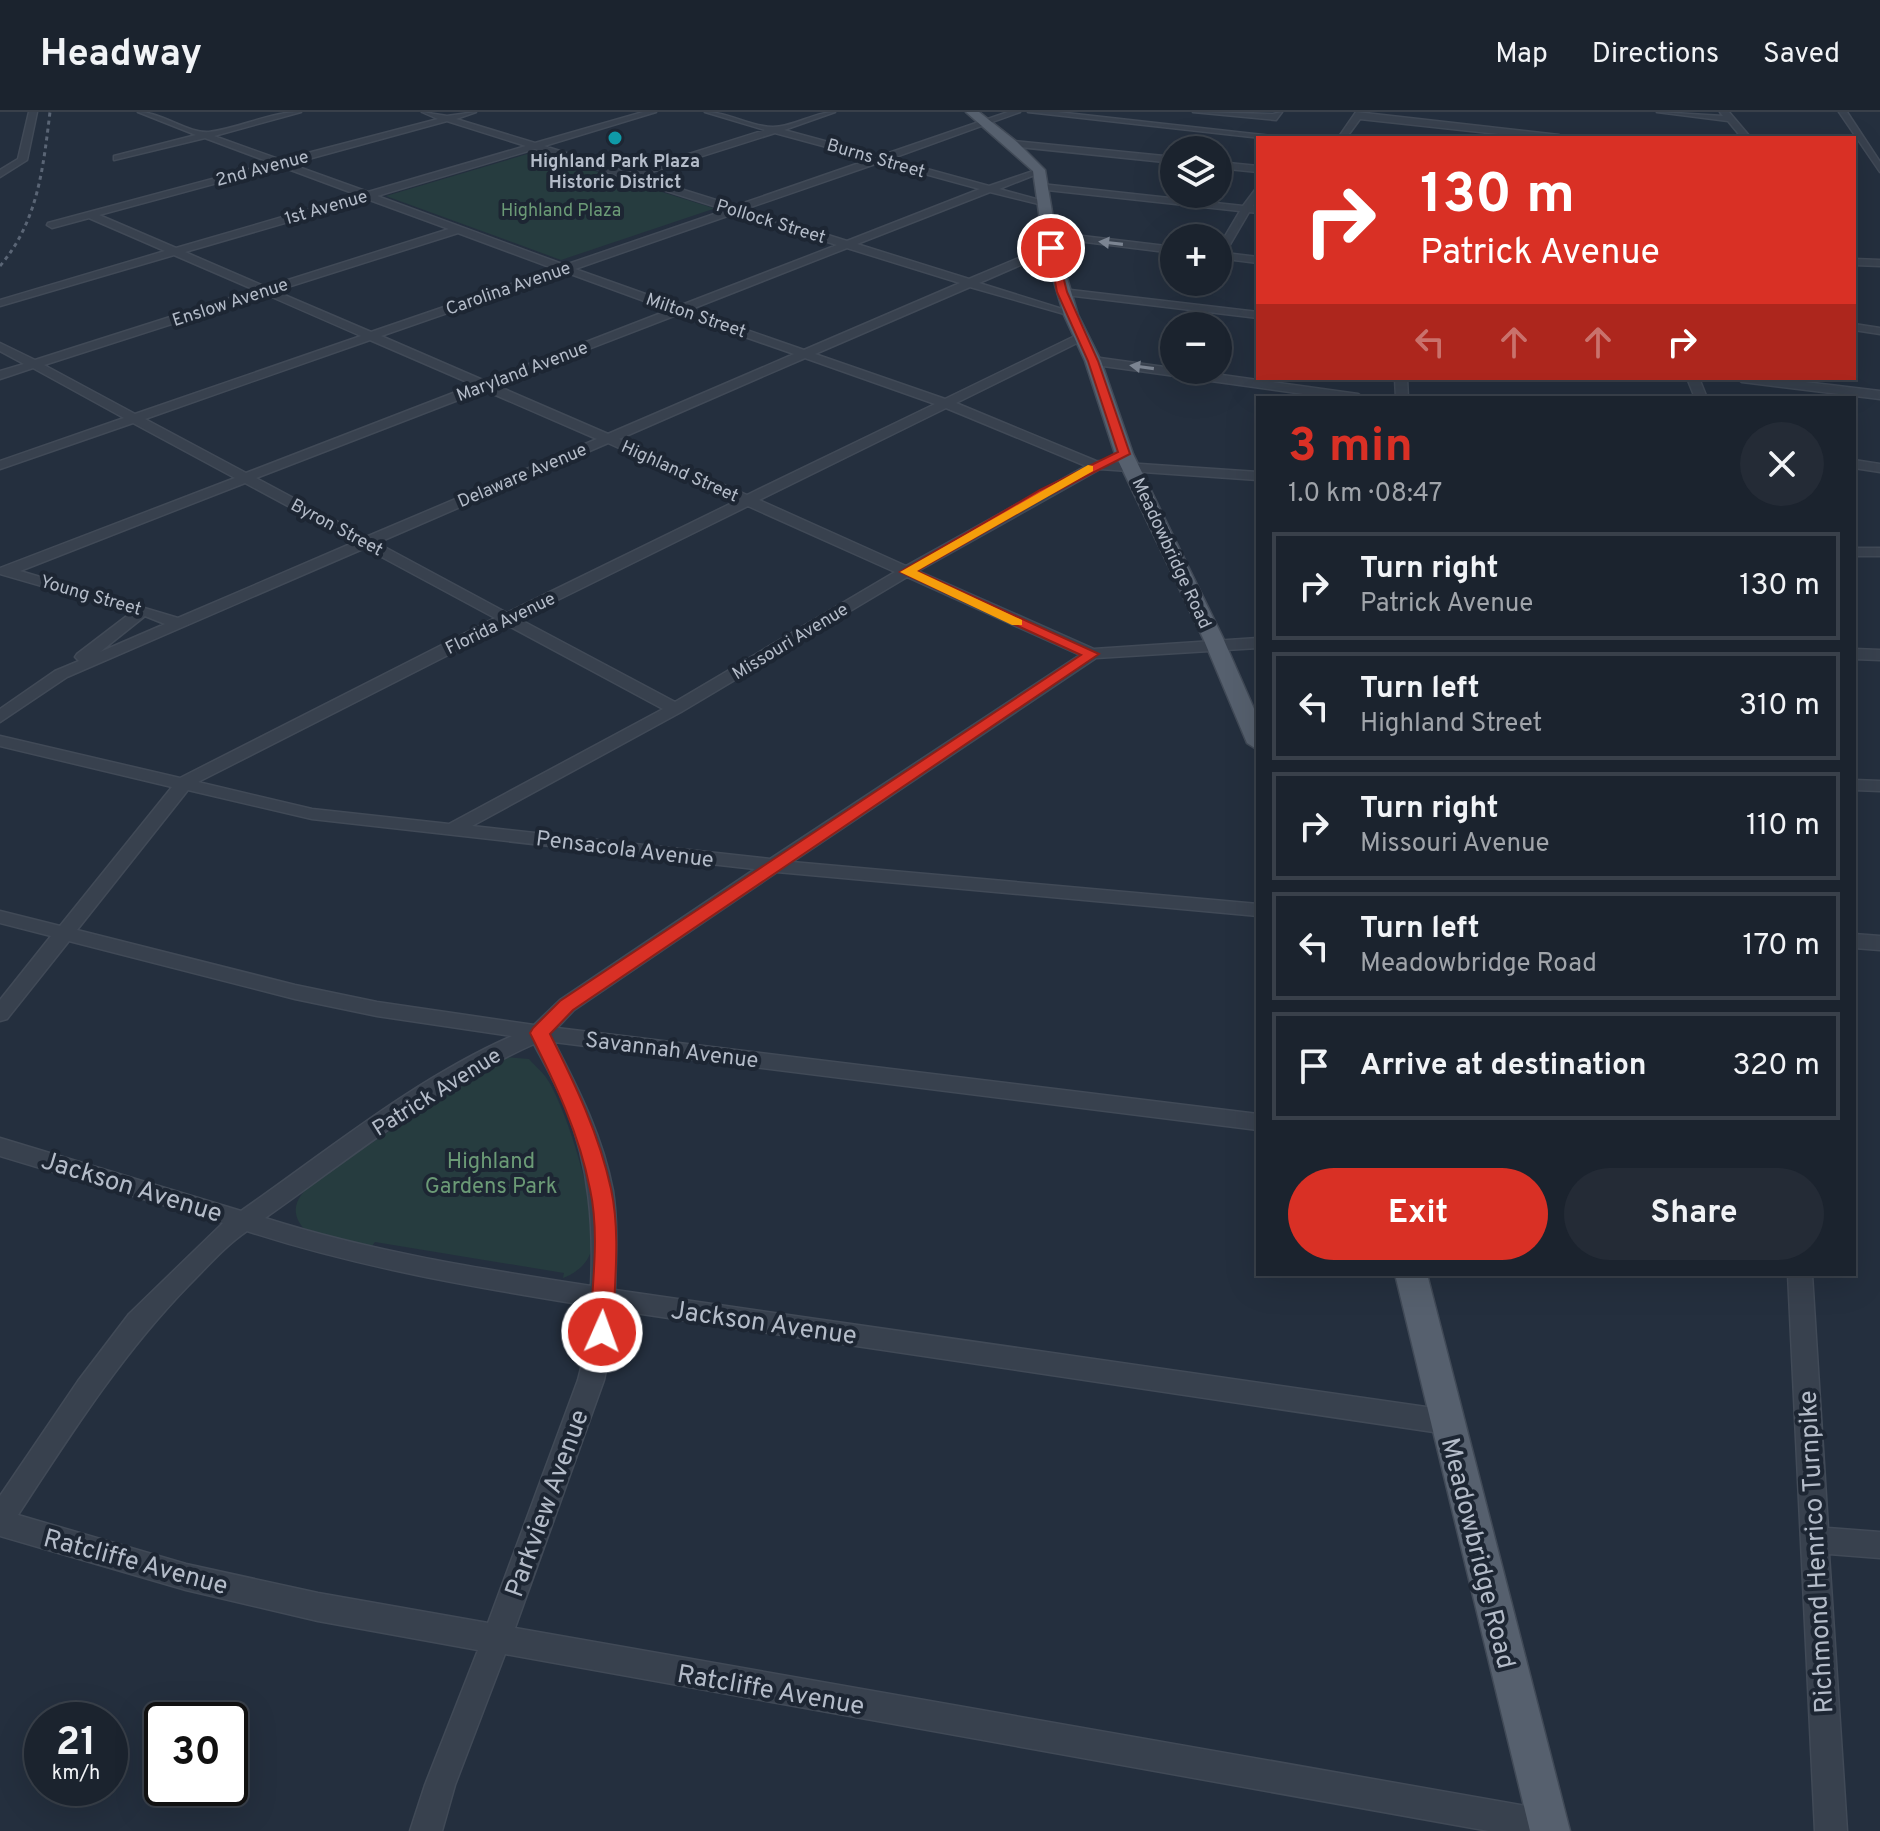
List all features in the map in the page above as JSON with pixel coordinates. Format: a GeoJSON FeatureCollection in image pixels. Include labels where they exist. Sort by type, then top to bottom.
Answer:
{"type":"FeatureCollection","features":[{"type":"Feature","properties":{"kind":"main road"},"geometry":{"type":"LineString","coordinates":[[978,117],[1013,144],[1039,170]]}},
{"type":"Feature","properties":{"kind":"main road","name":"Meadowbridge Road"},"geometry":{"type":"LineString","coordinates":[[1039,170],[1050,242],[1062,292],[1093,361],[1128,461],[1217,646],[1256,738]]}},
{"type":"Feature","properties":{"kind":"main road","name":"Meadowbridge Road"},"geometry":{"type":"LineString","coordinates":[[1411,1276],[1550,1828]]}},
{"type":"Feature","properties":{"kind":"street"},"geometry":{"type":"LineString","coordinates":[[0,174],[22,160],[33,112]]}},
{"type":"Feature","properties":{"kind":"street","name":"Milton Street"},"geometry":{"type":"LineString","coordinates":[[142,112],[680,310],[947,404],[1095,465]]}},
{"type":"Feature","properties":{"kind":"street"},"geometry":{"type":"LineString","coordinates":[[117,158],[297,112]]}},
{"type":"Feature","properties":{"kind":"street","name":"Pollock Street"},"geometry":{"type":"LineString","coordinates":[[426,112],[1071,315]]}},
{"type":"Feature","properties":{"kind":"street","name":"2nd Avenue"},"geometry":{"type":"LineString","coordinates":[[52,225],[472,112]]}},
{"type":"Feature","properties":{"kind":"street","name":"1st Avenue"},"geometry":{"type":"LineString","coordinates":[[0,303],[652,112]]}},
{"type":"Feature","properties":{"kind":"street","name":"Burns Street"},"geometry":{"type":"LineString","coordinates":[[709,112],[1044,204]]}},
{"type":"Feature","properties":{"kind":"street"},"geometry":{"type":"LineString","coordinates":[[629,176],[831,112]]}},
{"type":"Feature","properties":{"kind":"street","name":"Carolina Avenue"},"geometry":{"type":"LineString","coordinates":[[0,465],[877,158],[978,117],[1016,112]]}},
{"type":"Feature","properties":{"kind":"street"},"geometry":{"type":"LineString","coordinates":[[1032,112],[1269,136]]}},
{"type":"Feature","properties":{"kind":"street"},"geometry":{"type":"LineString","coordinates":[[1197,112],[1277,115]]}},
{"type":"Feature","properties":{"kind":"street"},"geometry":{"type":"LineString","coordinates":[[1661,112],[1727,115],[1745,135]]}},
{"type":"Feature","properties":{"kind":"street"},"geometry":{"type":"LineString","coordinates":[[1843,112],[1880,169]]}},
{"type":"Feature","properties":{"kind":"street"},"geometry":{"type":"LineString","coordinates":[[1208,129],[1213,113]]}},
{"type":"Feature","properties":{"kind":"street"},"geometry":{"type":"LineString","coordinates":[[1343,136],[1359,114],[1543,136]]}},
{"type":"Feature","properties":{"kind":"street"},"geometry":{"type":"LineString","coordinates":[[1013,144],[1160,159]]}},
{"type":"Feature","properties":{"kind":"street"},"geometry":{"type":"LineString","coordinates":[[1232,166],[1256,169]]}},
{"type":"Feature","properties":{"kind":"street","name":"Maryland Avenue"},"geometry":{"type":"LineString","coordinates":[[3,571],[1039,170]]}},
{"type":"Feature","properties":{"kind":"street"},"geometry":{"type":"LineString","coordinates":[[1041,187],[1256,210]]}},
{"type":"Feature","properties":{"kind":"street"},"geometry":{"type":"LineString","coordinates":[[1232,231],[1256,192]]}},
{"type":"Feature","properties":{"kind":"street","name":"Highland Street"},"geometry":{"type":"LineString","coordinates":[[90,215],[607,438],[1092,654]]}},
{"type":"Feature","properties":{"kind":"street","name":"Enslow Avenue"},"geometry":{"type":"LineString","coordinates":[[0,375],[459,229]]}},
{"type":"Feature","properties":{"kind":"street"},"geometry":{"type":"LineString","coordinates":[[1050,242],[1160,249]]}},
{"type":"Feature","properties":{"kind":"street","name":"Delaware Avenue"},"geometry":{"type":"LineString","coordinates":[[0,717],[61,674],[970,283],[1050,242]]}},
{"type":"Feature","properties":{"kind":"street"},"geometry":{"type":"LineString","coordinates":[[1232,257],[1256,260]]}},
{"type":"Feature","properties":{"kind":"street"},"geometry":{"type":"LineString","coordinates":[[1856,262],[1880,263]]}},
{"type":"Feature","properties":{"kind":"street"},"geometry":{"type":"LineString","coordinates":[[1062,292],[1256,315]]}},
{"type":"Feature","properties":{"kind":"street"},"geometry":{"type":"LineString","coordinates":[[1856,327],[1880,331]]}},
{"type":"Feature","properties":{"kind":"street","name":"Florida Avenue"},"geometry":{"type":"LineString","coordinates":[[0,1014],[185,782],[506,619],[1083,336]]}},
{"type":"Feature","properties":{"kind":"street","name":"Byron Street"},"geometry":{"type":"LineString","coordinates":[[0,346],[675,709]]}},
{"type":"Feature","properties":{"kind":"street"},"geometry":{"type":"LineString","coordinates":[[1093,361],[1344,396]]}},
{"type":"Feature","properties":{"kind":"street"},"geometry":{"type":"LineString","coordinates":[[1758,380],[1880,395]]}},
{"type":"Feature","properties":{"kind":"street"},"geometry":{"type":"LineString","coordinates":[[1128,461],[1256,476]]}},
{"type":"Feature","properties":{"kind":"street","name":"Missouri Avenue"},"geometry":{"type":"LineString","coordinates":[[455,828],[675,709],[1095,465],[1128,461]]}},
{"type":"Feature","properties":{"kind":"street"},"geometry":{"type":"LineString","coordinates":[[1856,464],[1880,468]]}},
{"type":"Feature","properties":{"kind":"street"},"geometry":{"type":"LineString","coordinates":[[1856,552],[1880,552]]}},
{"type":"Feature","properties":{"kind":"street","name":"Young Street"},"geometry":{"type":"LineString","coordinates":[[3,571],[143,610],[180,624]]}},
{"type":"Feature","properties":{"kind":"street"},"geometry":{"type":"LineString","coordinates":[[61,674],[143,610]]}},
{"type":"Feature","properties":{"kind":"street","name":"Patrick Avenue"},"geometry":{"type":"LineString","coordinates":[[0,1521],[87,1389],[138,1321],[190,1266],[243,1219],[430,1091],[491,1054],[539,1033],[567,1005],[1092,654],[1256,643]]}},
{"type":"Feature","properties":{"kind":"street"},"geometry":{"type":"LineString","coordinates":[[1856,654],[1880,655]]}},
{"type":"Feature","properties":{"kind":"street","name":"Pensacola Avenue"},"geometry":{"type":"LineString","coordinates":[[0,741],[312,814],[776,866],[1256,910]]}},
{"type":"Feature","properties":{"kind":"street"},"geometry":{"type":"LineString","coordinates":[[1856,785],[1880,786]]}},
{"type":"Feature","properties":{"kind":"street","name":"Savannah Avenue"},"geometry":{"type":"LineString","coordinates":[[0,917],[295,992],[377,1009],[539,1033],[1256,1122]]}},
{"type":"Feature","properties":{"kind":"street"},"geometry":{"type":"LineString","coordinates":[[1856,941],[1880,943]]}},
{"type":"Feature","properties":{"kind":"street","name":"Parkview Avenue"},"geometry":{"type":"LineString","coordinates":[[426,1831],[440,1785],[538,1531],[591,1380],[602,1332],[605,1235],[596,1167],[578,1110],[539,1033]]}},
{"type":"Feature","properties":{"kind":"street","name":"Jackson Avenue"},"geometry":{"type":"LineString","coordinates":[[0,1147],[320,1245],[428,1270],[1447,1422]]}},
{"type":"Feature","properties":{"kind":"street","name":"Richmond Henrico Turnpike"},"geometry":{"type":"LineString","coordinates":[[1800,1276],[1831,1831]]}},
{"type":"Feature","properties":{"kind":"street","name":"Ratcliffe Avenue"},"geometry":{"type":"LineString","coordinates":[[0,1521],[186,1577],[318,1607],[1550,1828]]}},
{"type":"Feature","properties":{"kind":"street"},"geometry":{"type":"LineString","coordinates":[[1813,1540],[1880,1545]]}},
{"type":"Feature","properties":{"kind":"green space","name":"Highland Plaza"},"geometry":{"type":"Polygon","coordinates":[[[534,152],[713,209],[561,260],[386,196],[534,152]]]}},
{"type":"Feature","properties":{"kind":"green space","name":"Highland Gardens Park"},"geometry":{"type":"Polygon","coordinates":[[[505,1057],[529,1059],[549,1082],[565,1117],[581,1167],[591,1217],[590,1254],[579,1269],[563,1278],[564,1273],[375,1242],[368,1251],[307,1232],[301,1225],[296,1205],[315,1181],[485,1067],[505,1057]]]}},
{"type":"Feature","properties":{"kind":"railway"},"geometry":{"type":"LineString","coordinates":[[0,266],[13,249],[31,213],[41,174],[50,112]]}},
{"type":"Feature","properties":{"kind":"slow traffic"},"geometry":{"type":"LineString","coordinates":[[1017,623],[907,572],[1088,469]]}},
{"type":"Feature","properties":{"kind":"place","name":"Highland Park Plaza Historic District"},"geometry":{"type":"Point","coordinates":[615,138]}},
{"type":"Feature","properties":{"kind":"route"},"geometry":{"type":"LineString","coordinates":[[602,1332],[605,1235],[601,1190],[578,1110],[539,1033],[567,1005],[1092,654],[907,572],[1045,492],[1095,465],[1124,454],[1093,361],[1062,292],[1051,248]]}}]}
